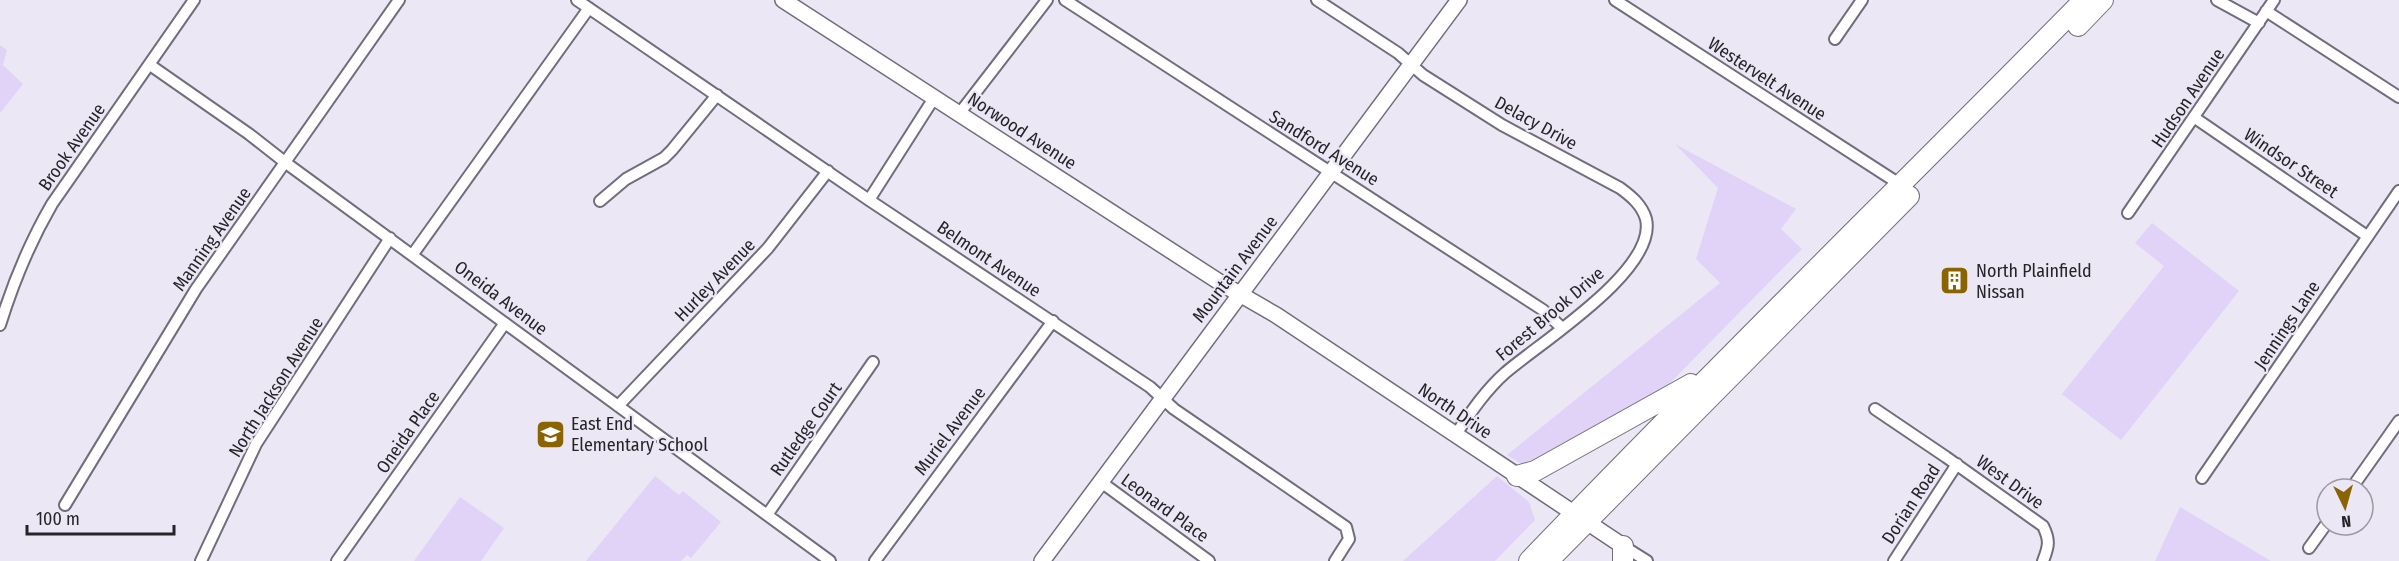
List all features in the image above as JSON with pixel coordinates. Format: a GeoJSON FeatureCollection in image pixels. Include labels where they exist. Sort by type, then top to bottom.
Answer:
{"type":"FeatureCollection","features":[{"type":"Feature","properties":{"kind":"highway"},"geometry":{"type":"LineString","coordinates":[[1548,561],[1580,518],[1710,374],[2084,0]]}},
{"type":"Feature","properties":{"kind":"highway"},"geometry":{"type":"LineString","coordinates":[[1529,561],[1580,518],[2103,0]]}},
{"type":"Feature","properties":{"kind":"highway"},"geometry":{"type":"LineString","coordinates":[[1517,476],[1535,471],[1710,374]]}},
{"type":"Feature","properties":{"kind":"street","name":"Brook Avenue"},"geometry":{"type":"LineString","coordinates":[[0,325],[38,229],[52,204],[193,0]]}},
{"type":"Feature","properties":{"kind":"street","name":"Manning Avenue"},"geometry":{"type":"LineString","coordinates":[[65,505],[196,289],[399,0]]}},
{"type":"Feature","properties":{"kind":"street","name":"Belmont Avenue"},"geometry":{"type":"LineString","coordinates":[[578,0],[869,200],[1150,387],[1174,410],[1346,527],[1349,539],[1335,561]]}},
{"type":"Feature","properties":{"kind":"street","name":"Norwood Avenue"},"geometry":{"type":"LineString","coordinates":[[783,0],[1214,279],[1241,294]]}},
{"type":"Feature","properties":{"kind":"street"},"geometry":{"type":"LineString","coordinates":[[959,114],[1047,0]]}},
{"type":"Feature","properties":{"kind":"street","name":"Sandford Avenue"},"geometry":{"type":"LineString","coordinates":[[1065,0],[1544,310],[1562,328]]}},
{"type":"Feature","properties":{"kind":"street","name":"Delacy Drive"},"geometry":{"type":"LineString","coordinates":[[1317,0],[1398,53],[1423,75],[1502,125],[1606,178],[1633,197],[1643,212]]}},
{"type":"Feature","properties":{"kind":"street","name":"Mountain Avenue"},"geometry":{"type":"LineString","coordinates":[[1042,561],[1459,0]]}},
{"type":"Feature","properties":{"kind":"street","name":"Westervelt Avenue"},"geometry":{"type":"LineString","coordinates":[[1615,0],[1901,185]]}},
{"type":"Feature","properties":{"kind":"street"},"geometry":{"type":"LineString","coordinates":[[1835,39],[1862,0]]}},
{"type":"Feature","properties":{"kind":"street"},"geometry":{"type":"LineString","coordinates":[[2217,0],[2259,22]]}},
{"type":"Feature","properties":{"kind":"street","name":"Hudson Avenue"},"geometry":{"type":"LineString","coordinates":[[2128,213],[2274,0]]}},
{"type":"Feature","properties":{"kind":"street"},"geometry":{"type":"LineString","coordinates":[[413,254],[590,8]]}},
{"type":"Feature","properties":{"kind":"street"},"geometry":{"type":"LineString","coordinates":[[2266,11],[2399,97]]}},
{"type":"Feature","properties":{"kind":"street","name":"Oneida Avenue"},"geometry":{"type":"LineString","coordinates":[[150,65],[249,134],[830,561]]}},
{"type":"Feature","properties":{"kind":"street"},"geometry":{"type":"LineString","coordinates":[[600,201],[626,179],[664,158],[717,95]]}},
{"type":"Feature","properties":{"kind":"street"},"geometry":{"type":"LineString","coordinates":[[869,200],[934,98]]}},
{"type":"Feature","properties":{"kind":"street","name":"Windsor Street"},"geometry":{"type":"LineString","coordinates":[[2195,118],[2367,236]]}},
{"type":"Feature","properties":{"kind":"street","name":"Hurley Avenue"},"geometry":{"type":"LineString","coordinates":[[618,406],[768,248],[828,171]]}},
{"type":"Feature","properties":{"kind":"street","name":"Jennings Lane"},"geometry":{"type":"LineString","coordinates":[[2202,478],[2399,190]]}},
{"type":"Feature","properties":{"kind":"street","name":"Forest Brook Drive"},"geometry":{"type":"LineString","coordinates":[[1456,434],[1492,386],[1607,292],[1633,261],[1643,240],[1646,227],[1643,212]]}},
{"type":"Feature","properties":{"kind":"street","name":"North Jackson Avenue"},"geometry":{"type":"LineString","coordinates":[[201,561],[256,444],[390,238]]}},
{"type":"Feature","properties":{"kind":"street","name":"North Drive"},"geometry":{"type":"LineString","coordinates":[[1241,294],[1580,518],[1623,553],[1647,561]]}},
{"type":"Feature","properties":{"kind":"street","name":"Muriel Avenue"},"geometry":{"type":"LineString","coordinates":[[875,561],[1053,321]]}},
{"type":"Feature","properties":{"kind":"street","name":"Oneida Place"},"geometry":{"type":"LineString","coordinates":[[337,561],[506,322]]}},
{"type":"Feature","properties":{"kind":"street","name":"Rutledge Court"},"geometry":{"type":"LineString","coordinates":[[767,514],[873,362]]}},
{"type":"Feature","properties":{"kind":"street","name":"West Drive"},"geometry":{"type":"LineString","coordinates":[[1875,409],[2043,526],[2049,536],[2049,544],[2043,561]]}},
{"type":"Feature","properties":{"kind":"street"},"geometry":{"type":"LineString","coordinates":[[2359,477],[2399,421]]}},
{"type":"Feature","properties":{"kind":"street","name":"Dorian Road"},"geometry":{"type":"LineString","coordinates":[[1894,561],[1957,464]]}},
{"type":"Feature","properties":{"kind":"street","name":"Leonard Place"},"geometry":{"type":"LineString","coordinates":[[1101,482],[1209,561]]}},
{"type":"Feature","properties":{"kind":"street"},"geometry":{"type":"LineString","coordinates":[[2309,548],[2317,537]]}},
{"type":"Feature","properties":{"kind":"shaded area"},"geometry":{"type":"Polygon","coordinates":[[[0,45],[7,50],[3,65],[23,84],[0,113],[0,45]]]}},
{"type":"Feature","properties":{"kind":"shaded area"},"geometry":{"type":"Polygon","coordinates":[[[1675,144],[1796,209],[1781,229],[1802,249],[1668,385],[1523,465],[1507,455],[1720,283],[1696,259],[1718,188],[1675,144]]]}},
{"type":"Feature","properties":{"kind":"shaded area"},"geometry":{"type":"Polygon","coordinates":[[[2152,223],[2239,291],[2121,440],[2062,394],[2164,266],[2135,243],[2152,223]]]}},
{"type":"Feature","properties":{"kind":"shaded area"},"geometry":{"type":"Polygon","coordinates":[[[655,476],[679,495],[683,491],[721,522],[691,558],[687,555],[681,561],[586,561],[655,476]]]}},
{"type":"Feature","properties":{"kind":"shaded area"},"geometry":{"type":"Polygon","coordinates":[[[1497,476],[1529,502],[1535,520],[1495,561],[1403,561],[1497,476]]]}},
{"type":"Feature","properties":{"kind":"shaded area"},"geometry":{"type":"Polygon","coordinates":[[[460,497],[504,528],[481,561],[414,561],[460,497]]]}},
{"type":"Feature","properties":{"kind":"shaded area"},"geometry":{"type":"Polygon","coordinates":[[[2180,507],[2271,561],[2155,561],[2180,507]]]}},
{"type":"Feature","properties":{"kind":"place","name":"North Plainfield Nissan"},"geometry":{"type":"Point","coordinates":[1955,281]}},
{"type":"Feature","properties":{"kind":"place","name":"East End Elementary School"},"geometry":{"type":"Point","coordinates":[550,434]}}]}
